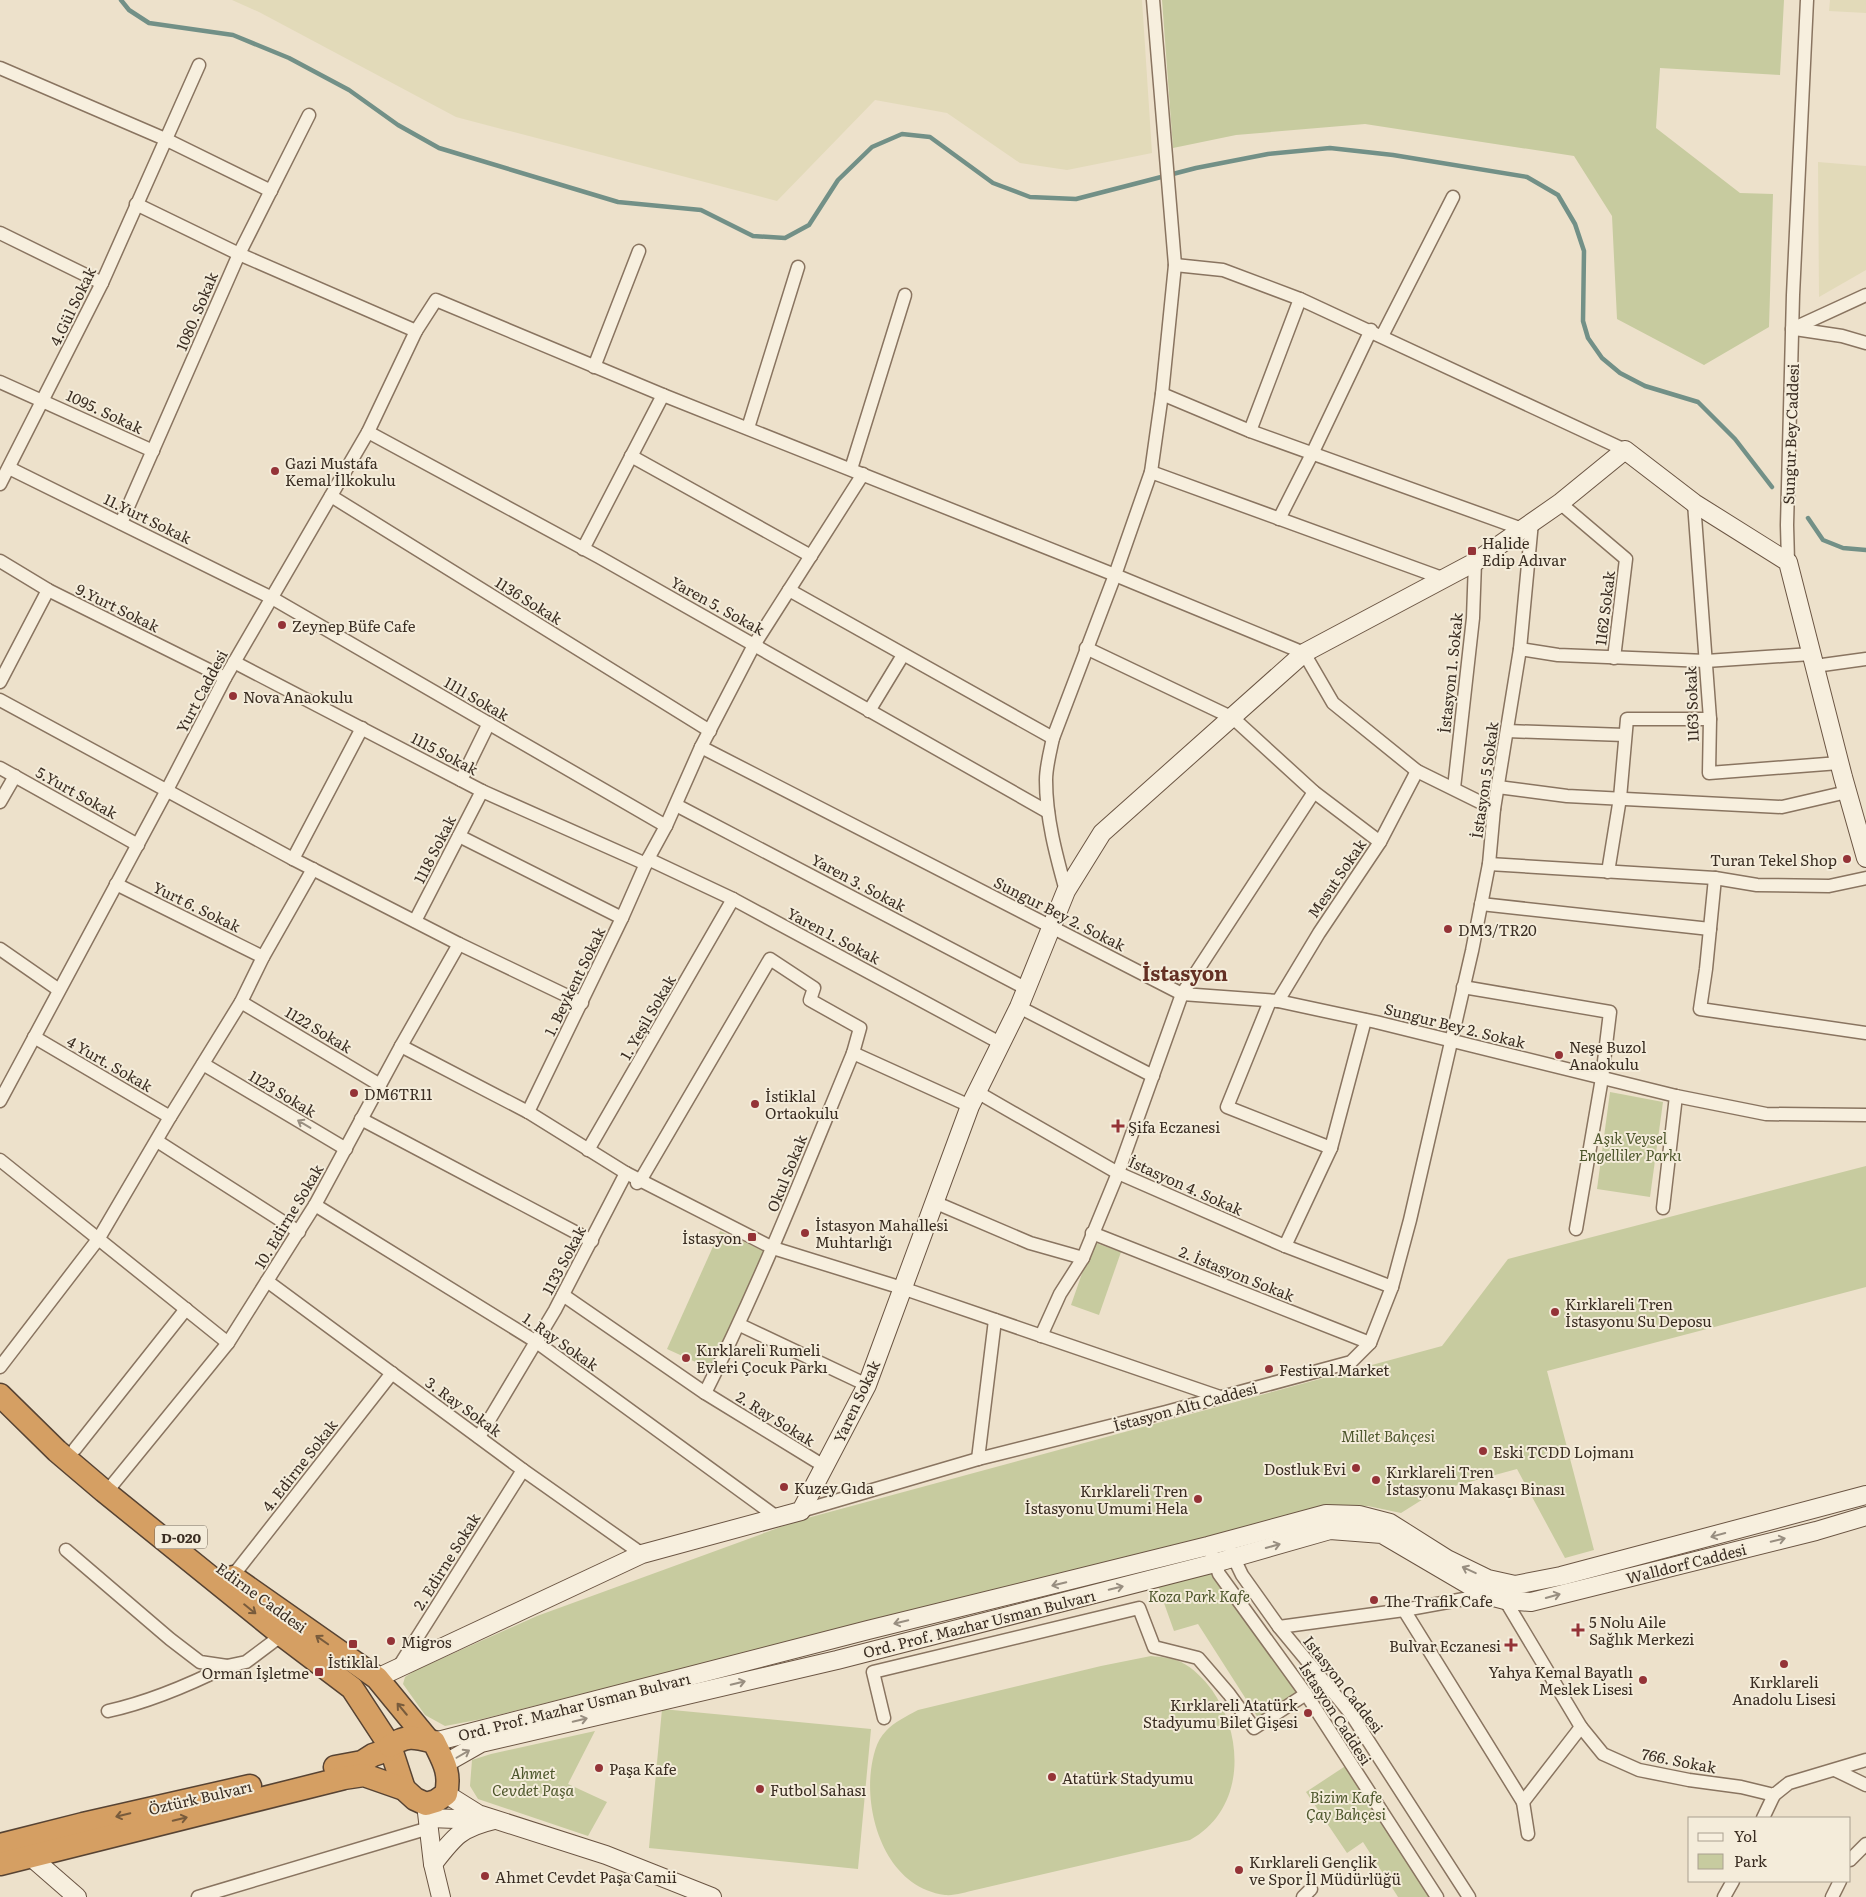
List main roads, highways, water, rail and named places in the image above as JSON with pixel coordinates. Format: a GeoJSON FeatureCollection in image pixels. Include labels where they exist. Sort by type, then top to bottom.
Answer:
{"type":"FeatureCollection","features":[{"type":"Feature","properties":{"kind":"highway","name":"Edirne Caddesi"},"geometry":{"type":"LineString","coordinates":[[0,1378],[113,1484],[232,1577],[387,1674],[431,1741]]}},
{"type":"Feature","properties":{"kind":"highway","name":"Edirne Caddesi"},"geometry":{"type":"LineString","coordinates":[[0,1395],[57,1451],[104,1491],[282,1635],[352,1688],[383,1744]]}},
{"type":"Feature","properties":{"kind":"highway","name":"Öztürk Bulvarı"},"geometry":{"type":"LineString","coordinates":[[3,1842],[362,1762],[383,1744],[400,1739],[412,1737],[431,1741]]}},
{"type":"Feature","properties":{"kind":"highway","name":"D-020"},"geometry":{"type":"LineString","coordinates":[[431,1741],[444,1764]]}},
{"type":"Feature","properties":{"kind":"highway"},"geometry":{"type":"LineString","coordinates":[[383,1744],[404,1789]]}},
{"type":"Feature","properties":{"kind":"highway"},"geometry":{"type":"LineString","coordinates":[[428,1817],[436,1801],[446,1794],[449,1780],[444,1764]]}},
{"type":"Feature","properties":{"kind":"highway","name":"Öztürk Bulvarı"},"geometry":{"type":"LineString","coordinates":[[0,1864],[344,1778],[364,1776],[404,1789],[416,1799],[428,1817]]}},
{"type":"Feature","properties":{"kind":"main road","name":"Yaren Sokak"},"geometry":{"type":"LineString","coordinates":[[801,1511],[866,1385],[973,1099],[1019,1007],[1066,891],[1102,833],[1304,653],[1442,578],[1476,562],[1560,503],[1625,450],[1694,503],[1788,562]]}},
{"type":"Feature","properties":{"kind":"main road","name":"Sungur Bey Caddesi"},"geometry":{"type":"LineString","coordinates":[[1788,562],[1839,762],[1866,858]]}},
{"type":"Feature","properties":{"kind":"main road","name":"Walldorf Caddesi"},"geometry":{"type":"LineString","coordinates":[[1212,1554],[1226,1541],[1326,1514],[1359,1516],[1390,1523],[1447,1559],[1488,1578],[1515,1585],[1561,1576],[1866,1495]]}},
{"type":"Feature","properties":{"kind":"main road","name":"İstasyon Altı Caddesi"},"geometry":{"type":"LineString","coordinates":[[387,1674],[642,1554],[801,1511]]}},
{"type":"Feature","properties":{"kind":"main road","name":"Walldorf Caddesi"},"geometry":{"type":"LineString","coordinates":[[1505,1600],[1531,1602],[1816,1531],[1866,1516]]}},
{"type":"Feature","properties":{"kind":"main road","name":"Ord. Prof. Mazhar Usman Bulvarı"},"geometry":{"type":"LineString","coordinates":[[431,1741],[868,1630],[1212,1554],[1233,1558],[1330,1530],[1382,1534],[1486,1595],[1505,1600]]}},
{"type":"Feature","properties":{"kind":"main road","name":"Ord. Prof. Mazhar Usman Bulvarı"},"geometry":{"type":"LineString","coordinates":[[444,1764],[481,1743],[837,1660],[1212,1554]]}},
{"type":"Feature","properties":{"kind":"main road"},"geometry":{"type":"LineString","coordinates":[[446,1794],[478,1814],[606,1855],[712,1897]]}},
{"type":"Feature","properties":{"kind":"main road"},"geometry":{"type":"LineString","coordinates":[[442,1897],[433,1864],[428,1817],[494,1820]]}},
{"type":"Feature","properties":{"kind":"main road"},"geometry":{"type":"LineString","coordinates":[[433,1864],[450,1843],[462,1832],[474,1825],[494,1820]]}},
{"type":"Feature","properties":{"kind":"main road","name":"Öztürk Bulvarı"},"geometry":{"type":"LineString","coordinates":[[3,1842],[31,1857]]}},
{"type":"Feature","properties":{"kind":"main road"},"geometry":{"type":"LineString","coordinates":[[31,1857],[77,1897]]}},
{"type":"Feature","properties":{"kind":"waterway"},"geometry":{"type":"LineString","coordinates":[[121,0],[129,10],[149,23],[233,35],[289,58],[349,90],[398,125],[439,148],[618,202],[701,210],[753,236],[785,238],[809,225],[838,180],[872,147],[902,134],[930,137],[993,183],[1030,197],[1076,199],[1196,168],[1268,154],[1330,148],[1393,155],[1527,177],[1558,195],[1575,224],[1584,251],[1583,321],[1588,338],[1602,358],[1620,373],[1645,386],[1698,402],[1735,439],[1772,487]]}},
{"type":"Feature","properties":{"kind":"waterway"},"geometry":{"type":"LineString","coordinates":[[1808,518],[1823,540],[1843,548],[1866,550]]}},
{"type":"Feature","properties":{"kind":"place","name":"Gazi Mustafa Kemal İlkokulu"},"geometry":{"type":"Point","coordinates":[275,471]}},
{"type":"Feature","properties":{"kind":"place","name":"Halide Edip Adıvar"},"geometry":{"type":"Point","coordinates":[1472,551]}},
{"type":"Feature","properties":{"kind":"place","name":"Zeynep Büfe Cafe"},"geometry":{"type":"Point","coordinates":[282,625]}},
{"type":"Feature","properties":{"kind":"place","name":"Nova Anaokulu"},"geometry":{"type":"Point","coordinates":[233,696]}},
{"type":"Feature","properties":{"kind":"place","name":"Turan Tekel Shop"},"geometry":{"type":"Point","coordinates":[1847,859]}},
{"type":"Feature","properties":{"kind":"place","name":"DM3/TR20"},"geometry":{"type":"Point","coordinates":[1448,929]}},
{"type":"Feature","properties":{"kind":"place","name":"Neşe Buzol Anaokulu"},"geometry":{"type":"Point","coordinates":[1559,1055]}},
{"type":"Feature","properties":{"kind":"place","name":"DM6TR11"},"geometry":{"type":"Point","coordinates":[354,1093]}},
{"type":"Feature","properties":{"kind":"place","name":"İstiklal Ortaokulu"},"geometry":{"type":"Point","coordinates":[755,1104]}},
{"type":"Feature","properties":{"kind":"place","name":"Şifa Eczanesi"},"geometry":{"type":"Point","coordinates":[1118,1126]}},
{"type":"Feature","properties":{"kind":"place","name":"İstasyon Mahallesi Muhtarlığı"},"geometry":{"type":"Point","coordinates":[805,1233]}},
{"type":"Feature","properties":{"kind":"place","name":"İstasyon"},"geometry":{"type":"Point","coordinates":[752,1237]}},
{"type":"Feature","properties":{"kind":"place","name":"Kırklareli Tren İstasyonu Su Deposu"},"geometry":{"type":"Point","coordinates":[1555,1312]}},
{"type":"Feature","properties":{"kind":"place","name":"Kırklareli Rumeli Evleri Çocuk Parkı"},"geometry":{"type":"Point","coordinates":[686,1358]}},
{"type":"Feature","properties":{"kind":"place","name":"Festival Market"},"geometry":{"type":"Point","coordinates":[1269,1369]}},
{"type":"Feature","properties":{"kind":"place","name":"Eski TCDD Lojmanı"},"geometry":{"type":"Point","coordinates":[1483,1451]}},
{"type":"Feature","properties":{"kind":"place","name":"Dostluk Evi"},"geometry":{"type":"Point","coordinates":[1356,1468]}},
{"type":"Feature","properties":{"kind":"place","name":"Kırklareli Tren İstasyonu Makasçı Binası"},"geometry":{"type":"Point","coordinates":[1376,1480]}},
{"type":"Feature","properties":{"kind":"place","name":"Kuzey Gıda"},"geometry":{"type":"Point","coordinates":[784,1487]}},
{"type":"Feature","properties":{"kind":"place","name":"Kırklareli Tren İstasyonu Umumi Hela"},"geometry":{"type":"Point","coordinates":[1198,1499]}},
{"type":"Feature","properties":{"kind":"place","name":"The Trafik Cafe"},"geometry":{"type":"Point","coordinates":[1374,1600]}},
{"type":"Feature","properties":{"kind":"place","name":"5 Nolu Aile Sağlık Merkezi"},"geometry":{"type":"Point","coordinates":[1578,1630]}},
{"type":"Feature","properties":{"kind":"place","name":"Migros"},"geometry":{"type":"Point","coordinates":[391,1641]}},
{"type":"Feature","properties":{"kind":"place","name":"İstiklal"},"geometry":{"type":"Point","coordinates":[353,1644]}},
{"type":"Feature","properties":{"kind":"place","name":"Bulvar Eczanesi"},"geometry":{"type":"Point","coordinates":[1511,1645]}},
{"type":"Feature","properties":{"kind":"place","name":"Kırklareli Anadolu Lisesi"},"geometry":{"type":"Point","coordinates":[1784,1664]}},
{"type":"Feature","properties":{"kind":"place","name":"Orman İşletme"},"geometry":{"type":"Point","coordinates":[319,1672]}},
{"type":"Feature","properties":{"kind":"place","name":"Yahya Kemal Bayatlı Meslek Lisesi"},"geometry":{"type":"Point","coordinates":[1643,1680]}},
{"type":"Feature","properties":{"kind":"place","name":"Kırklareli Atatürk Stadyumu Bilet Gişesi"},"geometry":{"type":"Point","coordinates":[1308,1713]}},
{"type":"Feature","properties":{"kind":"place","name":"Paşa Kafe"},"geometry":{"type":"Point","coordinates":[599,1768]}},
{"type":"Feature","properties":{"kind":"place","name":"Atatürk Stadyumu"},"geometry":{"type":"Point","coordinates":[1052,1777]}},
{"type":"Feature","properties":{"kind":"place","name":"Futbol Sahası"},"geometry":{"type":"Point","coordinates":[760,1789]}},
{"type":"Feature","properties":{"kind":"place","name":"Kırklareli Gençlik ve Spor İl Müdürlüğü"},"geometry":{"type":"Point","coordinates":[1239,1870]}},
{"type":"Feature","properties":{"kind":"place","name":"Ahmet Cevdet Paşa Camii"},"geometry":{"type":"Point","coordinates":[485,1876]}},
{"type":"Feature","properties":{"kind":"district","name":"İstasyon"},"geometry":{"type":"Point","coordinates":[1185,972]}},
{"type":"Feature","properties":{"kind":"park label","name":"Aşık Veysel Engelliler Parkı"},"geometry":{"type":"Point","coordinates":[1630,1146]}},
{"type":"Feature","properties":{"kind":"park label","name":"Millet Bahçesi"},"geometry":{"type":"Point","coordinates":[1388,1435]}},
{"type":"Feature","properties":{"kind":"park label","name":"Koza Park Kafe"},"geometry":{"type":"Point","coordinates":[1199,1595]}},
{"type":"Feature","properties":{"kind":"park label","name":"Ahmet Cevdet Paşa"},"geometry":{"type":"Point","coordinates":[533,1780]}},
{"type":"Feature","properties":{"kind":"park label","name":"Bizim Kafe Çay Bahçesi"},"geometry":{"type":"Point","coordinates":[1346,1804]}}]}
